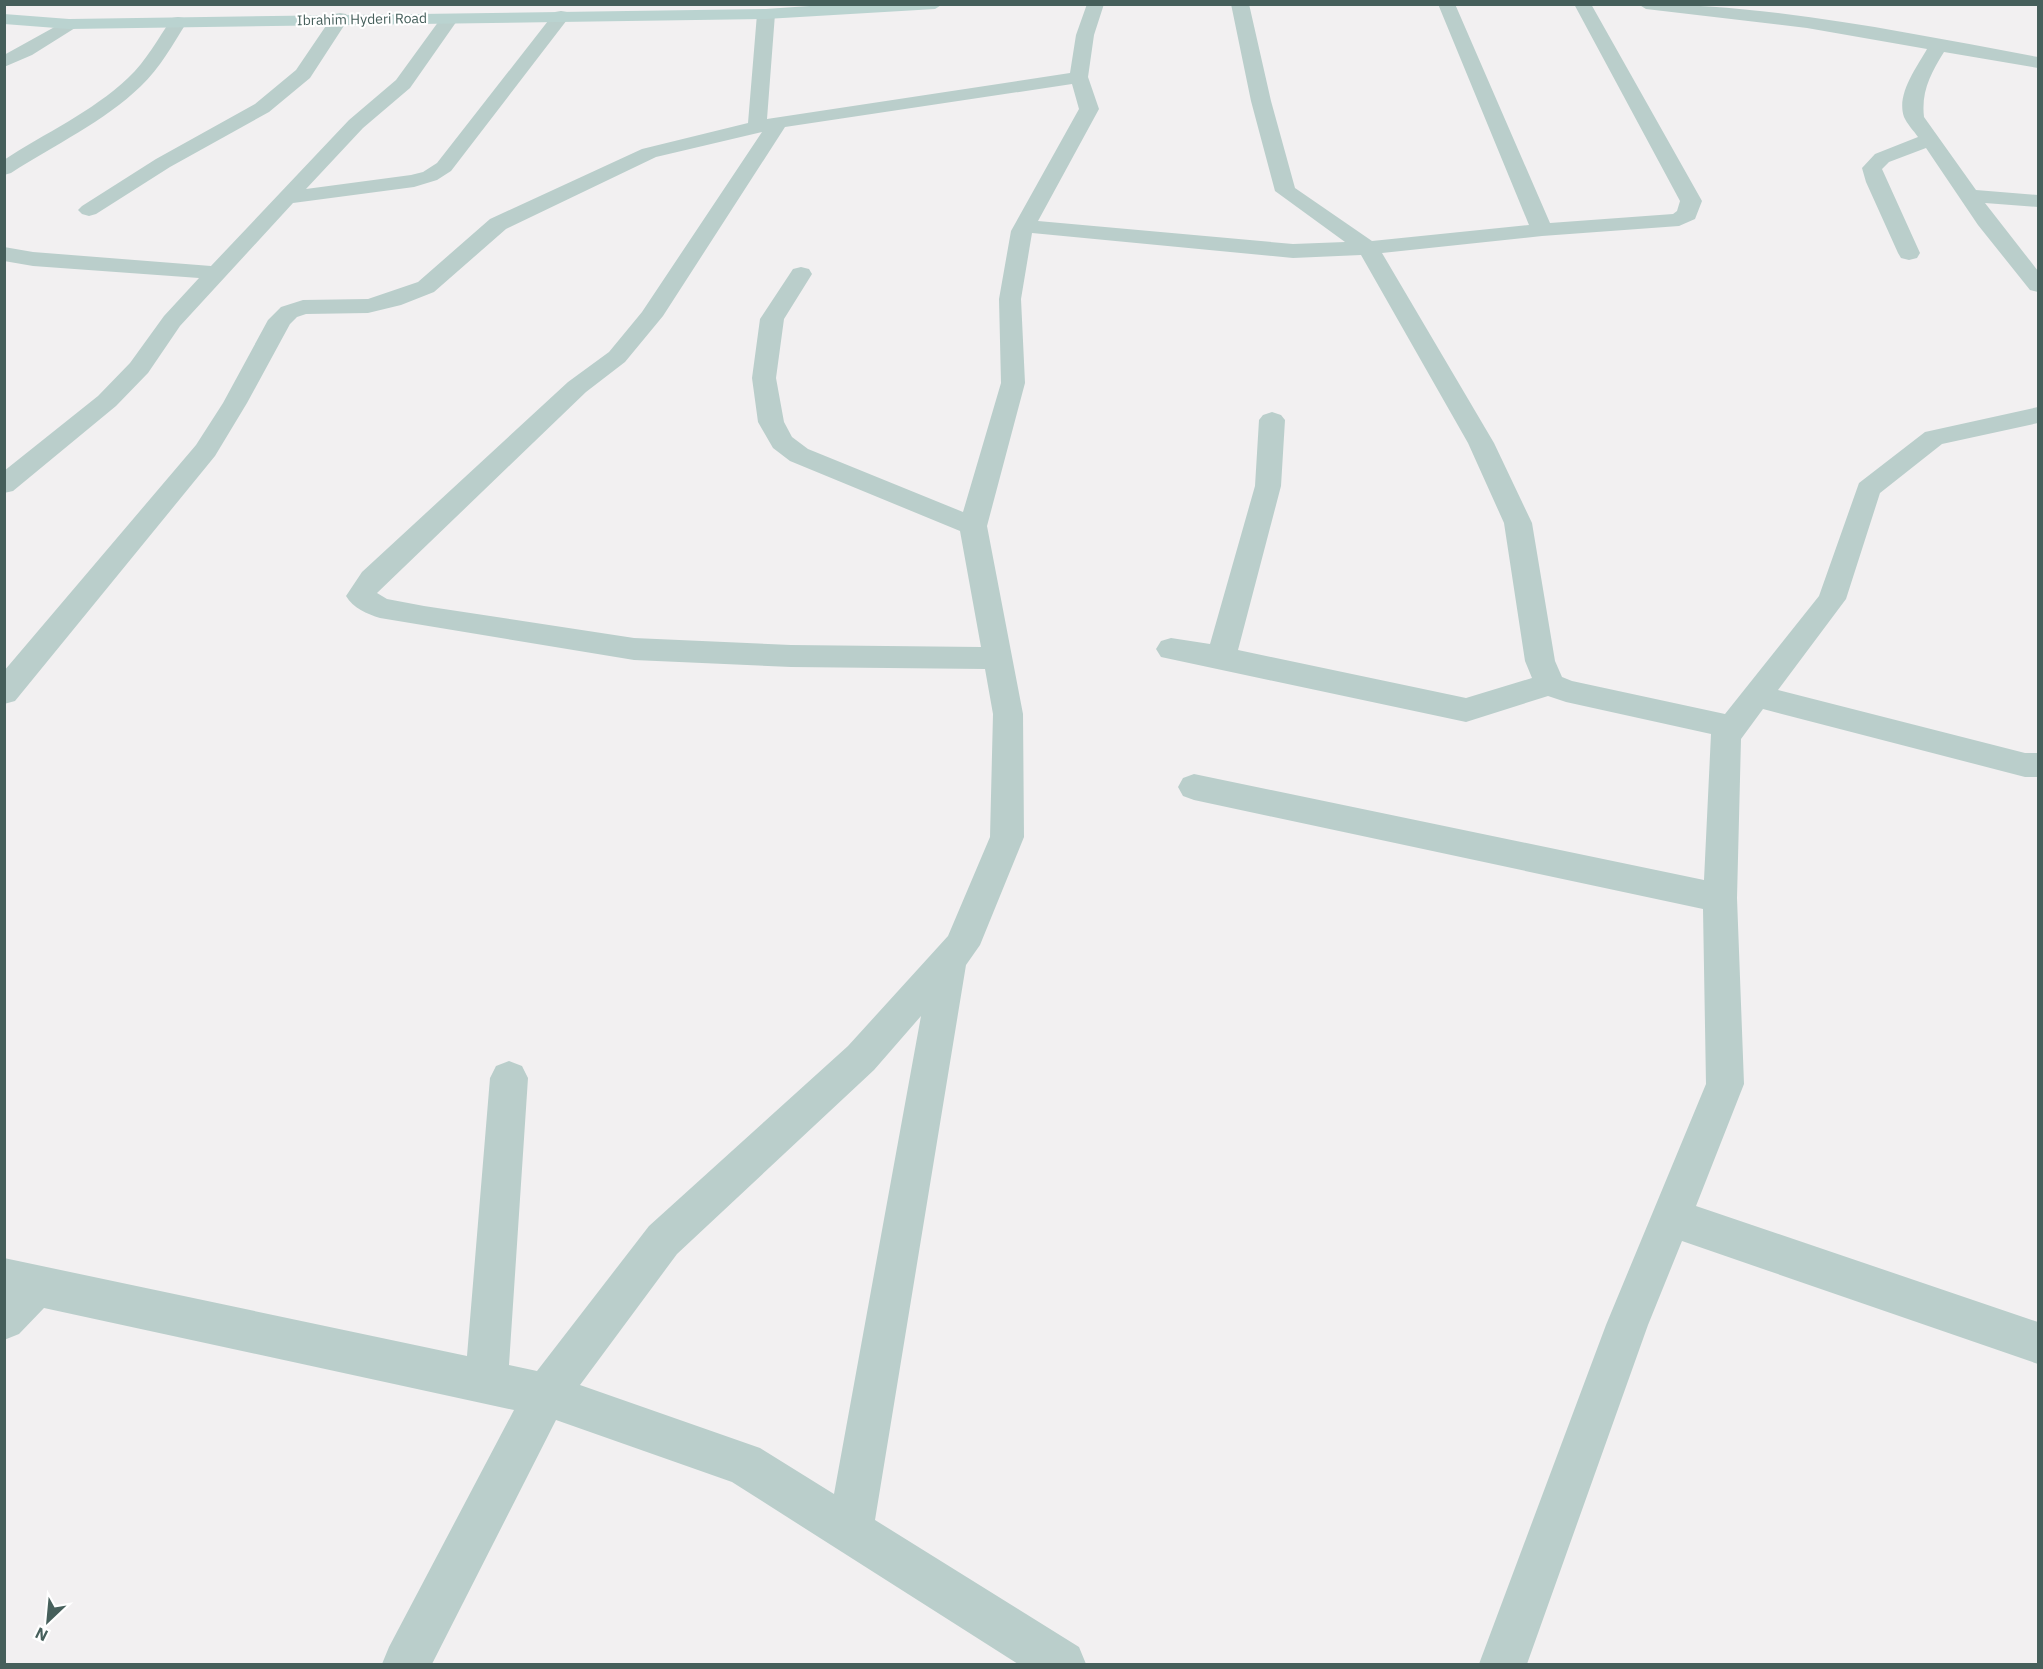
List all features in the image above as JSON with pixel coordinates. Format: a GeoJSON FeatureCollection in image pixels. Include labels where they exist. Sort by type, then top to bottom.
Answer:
{"type":"FeatureCollection","features":[{"type":"Feature","properties":{"kind":"main road","name":"Ibrahim Hyderi Road"},"geometry":{"type":"LineString","coordinates":[[4,19],[69,24],[340,18],[766,14],[935,4]]}},
{"type":"Feature","properties":{"kind":"street"},"geometry":{"type":"LineString","coordinates":[[406,1665],[546,1395],[663,1240],[861,1058],[949,961],[962,945],[1007,837],[1008,714],[974,526],[1013,383],[1010,299],[1024,226],[1089,109],[1079,76],[1085,35],[1096,4]]}},
{"type":"Feature","properties":{"kind":"street"},"geometry":{"type":"LineString","coordinates":[[1240,4],[1261,101],[1285,191],[1368,248],[1481,443],[1518,523],[1540,662],[1550,684]]}},
{"type":"Feature","properties":{"kind":"street"},"geometry":{"type":"LineString","coordinates":[[1446,4],[1542,230]]}},
{"type":"Feature","properties":{"kind":"street"},"geometry":{"type":"LineString","coordinates":[[1024,226],[1293,251],[1368,248],[1542,230],[1679,220],[1687,213],[1691,201],[1582,4]]}},
{"type":"Feature","properties":{"kind":"street"},"geometry":{"type":"LineString","coordinates":[[1646,4],[1833,28],[2038,62]]}},
{"type":"Feature","properties":{"kind":"street"},"geometry":{"type":"LineString","coordinates":[[1814,4],[1833,28]]}},
{"type":"Feature","properties":{"kind":"street"},"geometry":{"type":"LineString","coordinates":[[766,14],[767,124],[651,316],[617,357],[577,387],[516,443],[372,579],[360,596],[380,608],[634,649],[791,656],[997,658]]}},
{"type":"Feature","properties":{"kind":"street"},"geometry":{"type":"LineString","coordinates":[[286,198],[414,181],[437,171],[456,152],[561,16]]}},
{"type":"Feature","properties":{"kind":"street"},"geometry":{"type":"LineString","coordinates":[[89,210],[163,163],[262,108],[303,74],[340,18]]}},
{"type":"Feature","properties":{"kind":"street"},"geometry":{"type":"LineString","coordinates":[[4,485],[107,401],[139,368],[172,321],[286,198],[356,124],[403,84],[450,18]]}},
{"type":"Feature","properties":{"kind":"street"},"geometry":{"type":"LineString","coordinates":[[4,169],[32,150],[75,127],[129,88],[153,61],[178,22]]}},
{"type":"Feature","properties":{"kind":"street"},"geometry":{"type":"LineString","coordinates":[[4,62],[69,24]]}},
{"type":"Feature","properties":{"kind":"street"},"geometry":{"type":"LineString","coordinates":[[1938,46],[1916,86],[1911,101],[1914,117],[1970,196],[2038,285]]}},
{"type":"Feature","properties":{"kind":"street"},"geometry":{"type":"LineString","coordinates":[[4,693],[206,450],[235,403],[280,320],[290,312],[303,307],[368,306],[393,300],[426,287],[498,224],[649,153],[767,124],[1079,76]]}},
{"type":"Feature","properties":{"kind":"street"},"geometry":{"type":"LineString","coordinates":[[1909,253],[1876,182],[1872,168],[1882,158],[1930,140]]}},
{"type":"Feature","properties":{"kind":"street"},"geometry":{"type":"LineString","coordinates":[[1970,196],[2038,201]]}},
{"type":"Feature","properties":{"kind":"street"},"geometry":{"type":"LineString","coordinates":[[4,255],[33,260],[217,273]]}},
{"type":"Feature","properties":{"kind":"street"},"geometry":{"type":"LineString","coordinates":[[801,274],[772,320],[764,378],[771,422],[782,442],[799,455],[974,526]]}},
{"type":"Feature","properties":{"kind":"street"},"geometry":{"type":"LineString","coordinates":[[1503,1665],[1627,1325],[1725,1083],[1720,898],[1725,736],[1832,599],[1868,489],[1934,438],[2038,415]]}},
{"type":"Feature","properties":{"kind":"street"},"geometry":{"type":"LineString","coordinates":[[1221,657],[1268,486],[1272,420]]}},
{"type":"Feature","properties":{"kind":"street"},"geometry":{"type":"LineString","coordinates":[[1171,649],[1221,657],[1466,711],[1550,684],[1566,691],[1732,727]]}},
{"type":"Feature","properties":{"kind":"street"},"geometry":{"type":"LineString","coordinates":[[1756,696],[2025,765],[2038,765]]}},
{"type":"Feature","properties":{"kind":"street"},"geometry":{"type":"LineString","coordinates":[[1194,788],[1720,898]]}},
{"type":"Feature","properties":{"kind":"street"},"geometry":{"type":"LineString","coordinates":[[850,1530],[949,961]]}},
{"type":"Feature","properties":{"kind":"street"},"geometry":{"type":"LineString","coordinates":[[486,1383],[509,1078]]}},
{"type":"Feature","properties":{"kind":"street"},"geometry":{"type":"LineString","coordinates":[[1671,1216],[2038,1342]]}},
{"type":"Feature","properties":{"kind":"street"},"geometry":{"type":"LineString","coordinates":[[4,1319],[21,1282],[546,1395],[744,1464],[1062,1665]]}}]}
